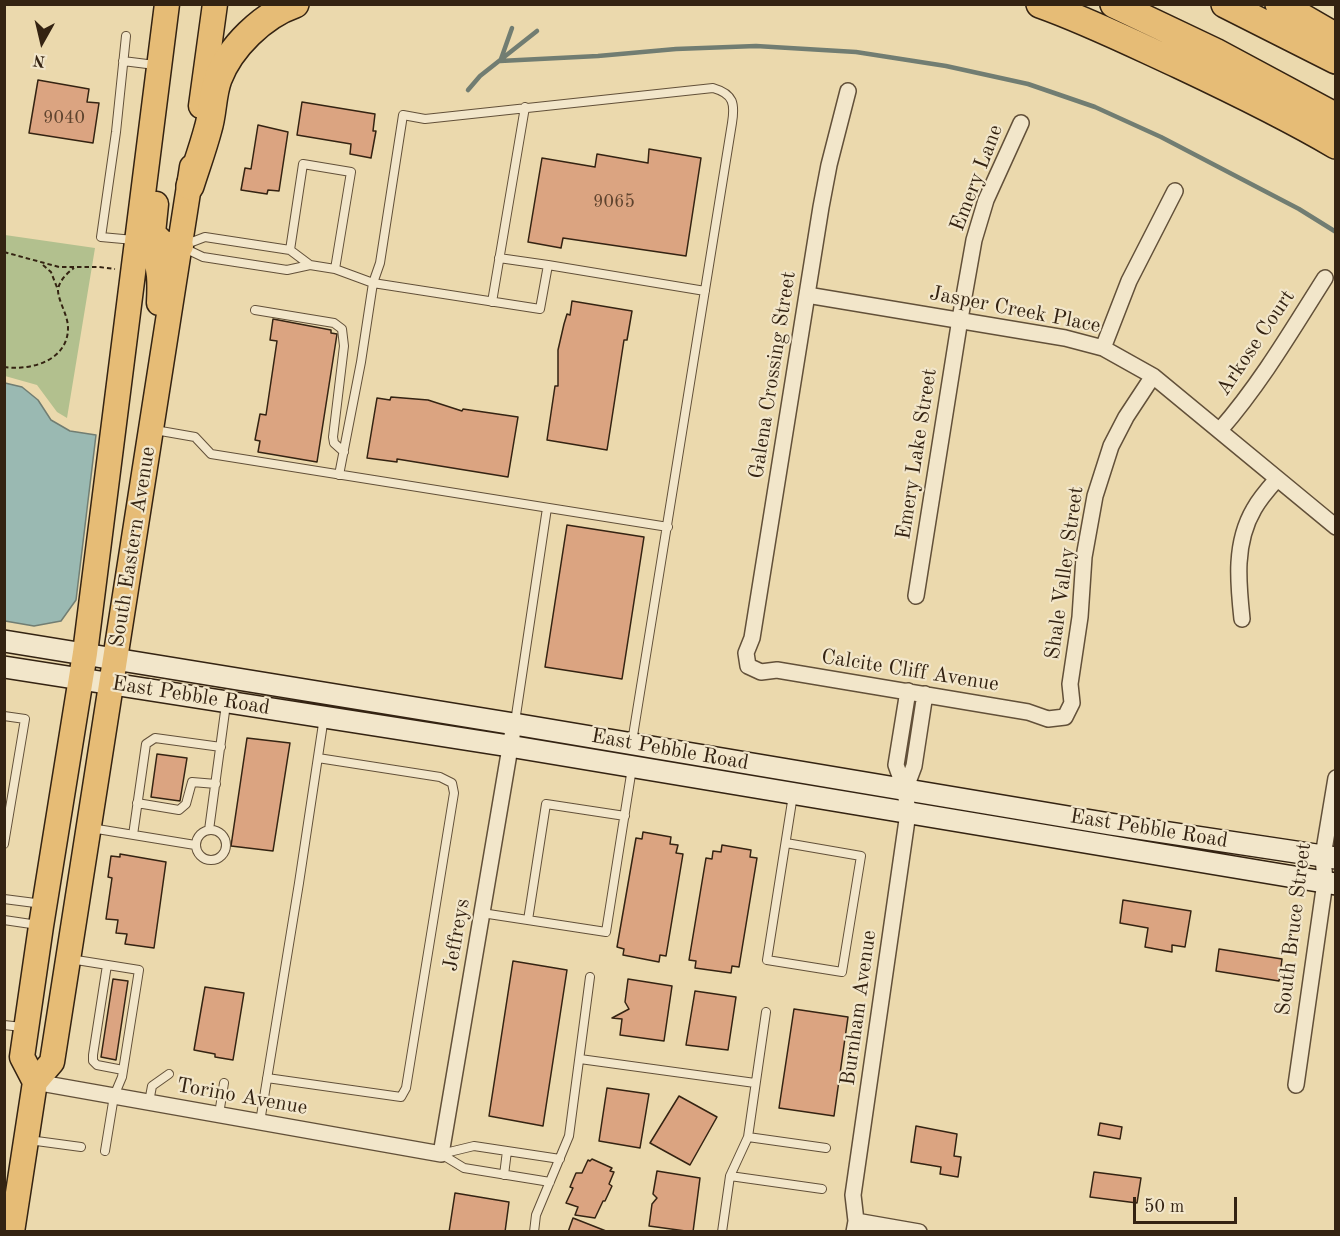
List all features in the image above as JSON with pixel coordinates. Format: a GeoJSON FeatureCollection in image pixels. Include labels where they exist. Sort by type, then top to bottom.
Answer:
{"type":"FeatureCollection","features":[{"type":"Feature","properties":{"kind":"highway"},"geometry":{"type":"LineString","coordinates":[[190,186],[209,127],[218,80],[230,56],[243,38],[284,8],[295,4]]}},
{"type":"Feature","properties":{"kind":"highway"},"geometry":{"type":"LineString","coordinates":[[1040,4],[1122,38],[1249,98],[1290,118],[1335,145]]}},
{"type":"Feature","properties":{"kind":"highway"},"geometry":{"type":"LineString","coordinates":[[1114,4],[1215,52],[1335,117]]}},
{"type":"Feature","properties":{"kind":"highway"},"geometry":{"type":"LineString","coordinates":[[1225,4],[1335,60]]}},
{"type":"Feature","properties":{"kind":"highway"},"geometry":{"type":"LineString","coordinates":[[1279,4],[1335,37]]}},
{"type":"Feature","properties":{"kind":"main road","name":"South Eastern Avenue"},"geometry":{"type":"LineString","coordinates":[[167,4],[85,653],[43,915],[16,1026],[22,1057],[34,1082],[52,1062],[181,246],[215,4]]}},
{"type":"Feature","properties":{"kind":"main road"},"geometry":{"type":"LineString","coordinates":[[152,126],[160,130],[162,143],[153,233],[163,243],[181,246]]}},
{"type":"Feature","properties":{"kind":"main road"},"geometry":{"type":"LineString","coordinates":[[138,241],[153,249],[161,276],[159,313],[162,366]]}},
{"type":"Feature","properties":{"kind":"main road","name":"East Pebble Road"},"geometry":{"type":"LineString","coordinates":[[4,641],[85,653],[114,672],[226,701],[1330,883]]}},
{"type":"Feature","properties":{"kind":"main road","name":"East Pebble Road"},"geometry":{"type":"LineString","coordinates":[[4,667],[80,678],[114,672],[514,724],[1110,824],[1329,857]]}},
{"type":"Feature","properties":{"kind":"main road"},"geometry":{"type":"LineString","coordinates":[[10,1218],[26,1139],[34,1082]]}},
{"type":"Feature","properties":{"kind":"street","name":"Galena Crossing Street"},"geometry":{"type":"LineString","coordinates":[[748,666],[746,653],[754,627],[829,165],[848,91]]}},
{"type":"Feature","properties":{"kind":"street","name":"Emery Lane"},"geometry":{"type":"LineString","coordinates":[[960,319],[969,262],[980,219],[986,200],[1021,123]]}},
{"type":"Feature","properties":{"kind":"street"},"geometry":{"type":"LineString","coordinates":[[1102,348],[1129,281],[1175,191]]}},
{"type":"Feature","properties":{"kind":"street","name":"Arkose Court"},"geometry":{"type":"LineString","coordinates":[[1220,430],[1265,373],[1325,278]]}},
{"type":"Feature","properties":{"kind":"street","name":"Jasper Creek Place"},"geometry":{"type":"LineString","coordinates":[[807,295],[960,319],[1065,338],[1102,348],[1154,376],[1335,527]]}},
{"type":"Feature","properties":{"kind":"street","name":"Emery Lake Street"},"geometry":{"type":"LineString","coordinates":[[916,596],[960,319]]}},
{"type":"Feature","properties":{"kind":"street","name":"Shale Valley Street"},"geometry":{"type":"LineString","coordinates":[[1065,717],[1072,703],[1070,684],[1080,617],[1084,557],[1095,496],[1111,446],[1126,417],[1154,376]]}},
{"type":"Feature","properties":{"kind":"street"},"geometry":{"type":"LineString","coordinates":[[1242,619],[1238,575],[1239,554],[1244,533],[1255,507],[1277,479]]}},
{"type":"Feature","properties":{"kind":"street","name":"Calcite Cliff Avenue"},"geometry":{"type":"LineString","coordinates":[[748,666],[761,672],[777,670],[908,691],[1028,712],[1048,719],[1065,717]]}},
{"type":"Feature","properties":{"kind":"street","name":"Burnham Avenue"},"geometry":{"type":"LineString","coordinates":[[855,1226],[853,1195],[908,813],[905,790],[896,765],[908,691]]}},
{"type":"Feature","properties":{"kind":"street"},"geometry":{"type":"LineString","coordinates":[[905,790],[914,766],[925,694]]}},
{"type":"Feature","properties":{"kind":"street","name":"Jeffreys"},"geometry":{"type":"LineString","coordinates":[[441,1154],[514,724]]}},
{"type":"Feature","properties":{"kind":"street","name":"South Bruce Street"},"geometry":{"type":"LineString","coordinates":[[1296,1085],[1330,883],[1329,857],[1335,778]]}},
{"type":"Feature","properties":{"kind":"street","name":"Torino Avenue"},"geometry":{"type":"LineString","coordinates":[[34,1082],[441,1154]]}},
{"type":"Feature","properties":{"kind":"street"},"geometry":{"type":"LineString","coordinates":[[855,1226],[919,1232]]}},
{"type":"Feature","properties":{"kind":"lane"},"geometry":{"type":"LineString","coordinates":[[126,36],[116,132],[101,237],[138,241]]}},
{"type":"Feature","properties":{"kind":"lane"},"geometry":{"type":"LineString","coordinates":[[123,61],[159,66]]}},
{"type":"Feature","properties":{"kind":"lane"},"geometry":{"type":"LineString","coordinates":[[339,475],[361,362],[373,283],[380,263],[403,115],[425,119],[713,88],[724,91],[732,100],[734,110],[668,527],[631,743]]}},
{"type":"Feature","properties":{"kind":"lane"},"geometry":{"type":"LineString","coordinates":[[492,302],[525,107]]}},
{"type":"Feature","properties":{"kind":"lane"},"geometry":{"type":"LineString","coordinates":[[290,250],[303,164],[351,172],[335,269]]}},
{"type":"Feature","properties":{"kind":"lane"},"geometry":{"type":"LineString","coordinates":[[181,246],[205,237],[290,250],[310,265]]}},
{"type":"Feature","properties":{"kind":"lane"},"geometry":{"type":"LineString","coordinates":[[181,246],[203,257],[287,270],[310,265],[335,269],[373,283],[540,309],[548,265]]}},
{"type":"Feature","properties":{"kind":"lane"},"geometry":{"type":"LineString","coordinates":[[500,258],[705,291]]}},
{"type":"Feature","properties":{"kind":"lane"},"geometry":{"type":"LineString","coordinates":[[255,310],[334,323],[342,329],[344,346],[333,437],[334,443],[344,452]]}},
{"type":"Feature","properties":{"kind":"lane"},"geometry":{"type":"LineString","coordinates":[[151,430],[195,437],[211,454],[668,527]]}},
{"type":"Feature","properties":{"kind":"lane"},"geometry":{"type":"LineString","coordinates":[[514,724],[547,508]]}},
{"type":"Feature","properties":{"kind":"lane"},"geometry":{"type":"LineString","coordinates":[[209,830],[226,701]]}},
{"type":"Feature","properties":{"kind":"lane"},"geometry":{"type":"LineString","coordinates":[[4,716],[25,719],[4,844]]}},
{"type":"Feature","properties":{"kind":"lane"},"geometry":{"type":"LineString","coordinates":[[260,1122],[324,717]]}},
{"type":"Feature","properties":{"kind":"lane"},"geometry":{"type":"LineString","coordinates":[[133,835],[146,744],[155,738],[221,747]]}},
{"type":"Feature","properties":{"kind":"lane"},"geometry":{"type":"LineString","coordinates":[[267,1078],[401,1097],[406,1088],[454,793],[452,783],[440,777],[318,758]]}},
{"type":"Feature","properties":{"kind":"lane"},"geometry":{"type":"LineString","coordinates":[[482,913],[606,932],[632,768]]}},
{"type":"Feature","properties":{"kind":"lane"},"geometry":{"type":"LineString","coordinates":[[137,803],[179,810],[186,804],[192,782],[216,784]]}},
{"type":"Feature","properties":{"kind":"lane"},"geometry":{"type":"LineString","coordinates":[[786,843],[861,856],[842,972],[767,960],[793,794]]}},
{"type":"Feature","properties":{"kind":"lane"},"geometry":{"type":"LineString","coordinates":[[528,920],[546,804],[625,816]]}},
{"type":"Feature","properties":{"kind":"lane"},"geometry":{"type":"LineString","coordinates":[[90,828],[195,845]]}},
{"type":"Feature","properties":{"kind":"lane"},"geometry":{"type":"LineString","coordinates":[[209,830],[218,831],[225,839],[226,845],[222,856],[218,859],[207,860],[198,855],[195,845],[199,835],[209,830]]}},
{"type":"Feature","properties":{"kind":"lane"},"geometry":{"type":"LineString","coordinates":[[4,899],[43,915]]}},
{"type":"Feature","properties":{"kind":"lane"},"geometry":{"type":"LineString","coordinates":[[4,920],[43,915]]}},
{"type":"Feature","properties":{"kind":"lane"},"geometry":{"type":"LineString","coordinates":[[69,958],[139,970],[122,1077],[114,1096],[105,1151]]}},
{"type":"Feature","properties":{"kind":"lane"},"geometry":{"type":"LineString","coordinates":[[107,965],[93,1061],[97,1065],[123,1070]]}},
{"type":"Feature","properties":{"kind":"lane"},"geometry":{"type":"LineString","coordinates":[[534,1232],[536,1215],[569,1136],[590,977]]}},
{"type":"Feature","properties":{"kind":"lane"},"geometry":{"type":"LineString","coordinates":[[722,1232],[730,1176],[748,1137],[766,1012]]}},
{"type":"Feature","properties":{"kind":"lane"},"geometry":{"type":"LineString","coordinates":[[580,1059],[755,1083]]}},
{"type":"Feature","properties":{"kind":"lane"},"geometry":{"type":"LineString","coordinates":[[149,1102],[152,1086],[169,1074]]}},
{"type":"Feature","properties":{"kind":"lane"},"geometry":{"type":"LineString","coordinates":[[219,1114],[224,1083]]}},
{"type":"Feature","properties":{"kind":"lane"},"geometry":{"type":"LineString","coordinates":[[748,1137],[826,1149]]}},
{"type":"Feature","properties":{"kind":"lane"},"geometry":{"type":"LineString","coordinates":[[26,1139],[81,1147]]}},
{"type":"Feature","properties":{"kind":"lane"},"geometry":{"type":"LineString","coordinates":[[441,1154],[474,1146],[560,1159]]}},
{"type":"Feature","properties":{"kind":"lane"},"geometry":{"type":"LineString","coordinates":[[504,1174],[507,1151]]}},
{"type":"Feature","properties":{"kind":"lane"},"geometry":{"type":"LineString","coordinates":[[441,1154],[464,1168],[550,1182]]}},
{"type":"Feature","properties":{"kind":"lane"},"geometry":{"type":"LineString","coordinates":[[730,1176],[822,1189]]}},
{"type":"Feature","properties":{"kind":"path"},"geometry":{"type":"LineString","coordinates":[[4,367],[31,367],[46,362],[64,347],[68,326],[58,290],[51,272],[40,263]]}},
{"type":"Feature","properties":{"kind":"path"},"geometry":{"type":"LineString","coordinates":[[58,290],[67,273],[77,267]]}},
{"type":"Feature","properties":{"kind":"green space"},"geometry":{"type":"Polygon","coordinates":[[[5,235],[95,248],[67,418],[57,412],[37,385],[5,376],[5,235]]]}},
{"type":"Feature","properties":{"kind":"water"},"geometry":{"type":"Polygon","coordinates":[[[5,383],[22,387],[38,400],[51,420],[70,431],[96,435],[76,600],[61,621],[34,626],[5,621],[5,383]]]}},
{"type":"Feature","properties":{"kind":"building"},"geometry":{"type":"Polygon","coordinates":[[[38,80],[89,89],[87,102],[99,103],[93,143],[29,133],[38,80]]]}},
{"type":"Feature","properties":{"kind":"building"},"geometry":{"type":"Polygon","coordinates":[[[302,102],[375,114],[373,131],[376,131],[371,158],[350,154],[351,144],[297,135],[302,102]]]}},
{"type":"Feature","properties":{"kind":"building"},"geometry":{"type":"Polygon","coordinates":[[[258,125],[288,132],[279,191],[268,190],[267,194],[241,190],[245,168],[251,169],[258,125]]]}},
{"type":"Feature","properties":{"kind":"building"},"geometry":{"type":"Polygon","coordinates":[[[649,149],[701,158],[686,256],[563,238],[561,248],[528,242],[542,158],[595,167],[597,154],[648,163],[649,149]]]}},
{"type":"Feature","properties":{"kind":"building"},"geometry":{"type":"Polygon","coordinates":[[[572,301],[632,311],[627,340],[624,340],[607,450],[547,440],[555,386],[558,386],[558,350],[567,314],[570,315],[572,301]]]}},
{"type":"Feature","properties":{"kind":"building"},"geometry":{"type":"Polygon","coordinates":[[[273,319],[331,330],[331,333],[337,334],[317,462],[258,452],[260,441],[255,440],[260,414],[266,415],[277,341],[270,340],[273,319]]]}},
{"type":"Feature","properties":{"kind":"building"},"geometry":{"type":"Polygon","coordinates":[[[391,397],[428,400],[462,411],[463,409],[518,417],[508,477],[397,459],[397,462],[367,458],[377,398],[390,400],[391,397]]]}},
{"type":"Feature","properties":{"kind":"building"},"geometry":{"type":"Polygon","coordinates":[[[567,525],[644,537],[622,679],[545,667],[567,525]]]}},
{"type":"Feature","properties":{"kind":"building"},"geometry":{"type":"Polygon","coordinates":[[[247,738],[290,743],[273,851],[231,846],[247,738]]]}},
{"type":"Feature","properties":{"kind":"building"},"geometry":{"type":"Polygon","coordinates":[[[157,754],[187,758],[180,801],[151,797],[157,754]]]}},
{"type":"Feature","properties":{"kind":"building"},"geometry":{"type":"Polygon","coordinates":[[[643,832],[671,837],[670,844],[678,845],[676,853],[683,854],[666,956],[660,955],[659,962],[623,955],[624,949],[617,947],[636,838],[642,839],[643,832]]]}},
{"type":"Feature","properties":{"kind":"building"},"geometry":{"type":"Polygon","coordinates":[[[722,845],[751,850],[750,857],[757,858],[739,967],[732,966],[731,973],[695,968],[696,961],[689,960],[706,858],[712,859],[713,851],[721,852],[722,845]]]}},
{"type":"Feature","properties":{"kind":"building"},"geometry":{"type":"Polygon","coordinates":[[[120,854],[166,862],[154,948],[125,944],[127,934],[116,933],[118,920],[106,919],[112,878],[108,877],[111,856],[120,857],[120,854]]]}},
{"type":"Feature","properties":{"kind":"building"},"geometry":{"type":"Polygon","coordinates":[[[1123,900],[1191,911],[1185,947],[1172,945],[1172,952],[1145,947],[1148,928],[1120,923],[1123,900]]]}},
{"type":"Feature","properties":{"kind":"building"},"geometry":{"type":"Polygon","coordinates":[[[1219,949],[1282,959],[1279,981],[1216,971],[1219,949]]]}},
{"type":"Feature","properties":{"kind":"building"},"geometry":{"type":"Polygon","coordinates":[[[513,961],[567,970],[543,1126],[489,1116],[513,961]]]}},
{"type":"Feature","properties":{"kind":"building"},"geometry":{"type":"Polygon","coordinates":[[[113,979],[128,981],[116,1060],[101,1057],[113,979]]]}},
{"type":"Feature","properties":{"kind":"building"},"geometry":{"type":"Polygon","coordinates":[[[628,979],[672,986],[664,1041],[620,1035],[622,1019],[612,1018],[629,1009],[625,1002],[628,979]]]}},
{"type":"Feature","properties":{"kind":"building"},"geometry":{"type":"Polygon","coordinates":[[[205,987],[244,993],[233,1060],[194,1050],[205,987]]]}},
{"type":"Feature","properties":{"kind":"building"},"geometry":{"type":"Polygon","coordinates":[[[695,991],[736,997],[728,1050],[686,1045],[695,991]]]}},
{"type":"Feature","properties":{"kind":"building"},"geometry":{"type":"Polygon","coordinates":[[[794,1009],[848,1017],[834,1116],[779,1108],[794,1009]]]}},
{"type":"Feature","properties":{"kind":"building"},"geometry":{"type":"Polygon","coordinates":[[[607,1088],[649,1094],[640,1148],[599,1141],[607,1088]]]}},
{"type":"Feature","properties":{"kind":"building"},"geometry":{"type":"Polygon","coordinates":[[[679,1096],[717,1117],[690,1165],[650,1143],[679,1096]]]}},
{"type":"Feature","properties":{"kind":"building"},"geometry":{"type":"Polygon","coordinates":[[[1100,1123],[1122,1127],[1120,1139],[1098,1135],[1100,1123]]]}},
{"type":"Feature","properties":{"kind":"building"},"geometry":{"type":"Polygon","coordinates":[[[916,1126],[957,1134],[954,1156],[961,1157],[958,1177],[940,1174],[941,1167],[911,1162],[916,1126]]]}},
{"type":"Feature","properties":{"kind":"building"},"geometry":{"type":"Polygon","coordinates":[[[592,1159],[612,1168],[610,1171],[614,1172],[609,1184],[612,1186],[595,1218],[575,1215],[578,1207],[566,1203],[573,1188],[570,1187],[576,1173],[582,1173],[588,1160],[592,1159]]]}},
{"type":"Feature","properties":{"kind":"building"},"geometry":{"type":"Polygon","coordinates":[[[657,1171],[700,1178],[693,1232],[649,1226],[652,1204],[657,1198],[653,1194],[657,1171]]]}},
{"type":"Feature","properties":{"kind":"building"},"geometry":{"type":"Polygon","coordinates":[[[1094,1172],[1141,1178],[1137,1203],[1090,1197],[1094,1172]]]}},
{"type":"Feature","properties":{"kind":"building"},"geometry":{"type":"Polygon","coordinates":[[[455,1193],[509,1202],[505,1232],[449,1232],[455,1193]]]}},
{"type":"Feature","properties":{"kind":"building"},"geometry":{"type":"Polygon","coordinates":[[[573,1218],[606,1231],[606,1232],[568,1232],[573,1218]]]}},
{"type":"Feature","properties":{"kind":"waterway"},"geometry":{"type":"LineString","coordinates":[[501,59],[512,28]]}},
{"type":"Feature","properties":{"kind":"waterway"},"geometry":{"type":"LineString","coordinates":[[468,90],[480,76],[537,31]]}},
{"type":"Feature","properties":{"kind":"waterway"},"geometry":{"type":"LineString","coordinates":[[500,61],[756,46],[856,52],[946,66],[1028,84],[1095,107],[1161,137],[1299,209],[1336,232]]}}]}
